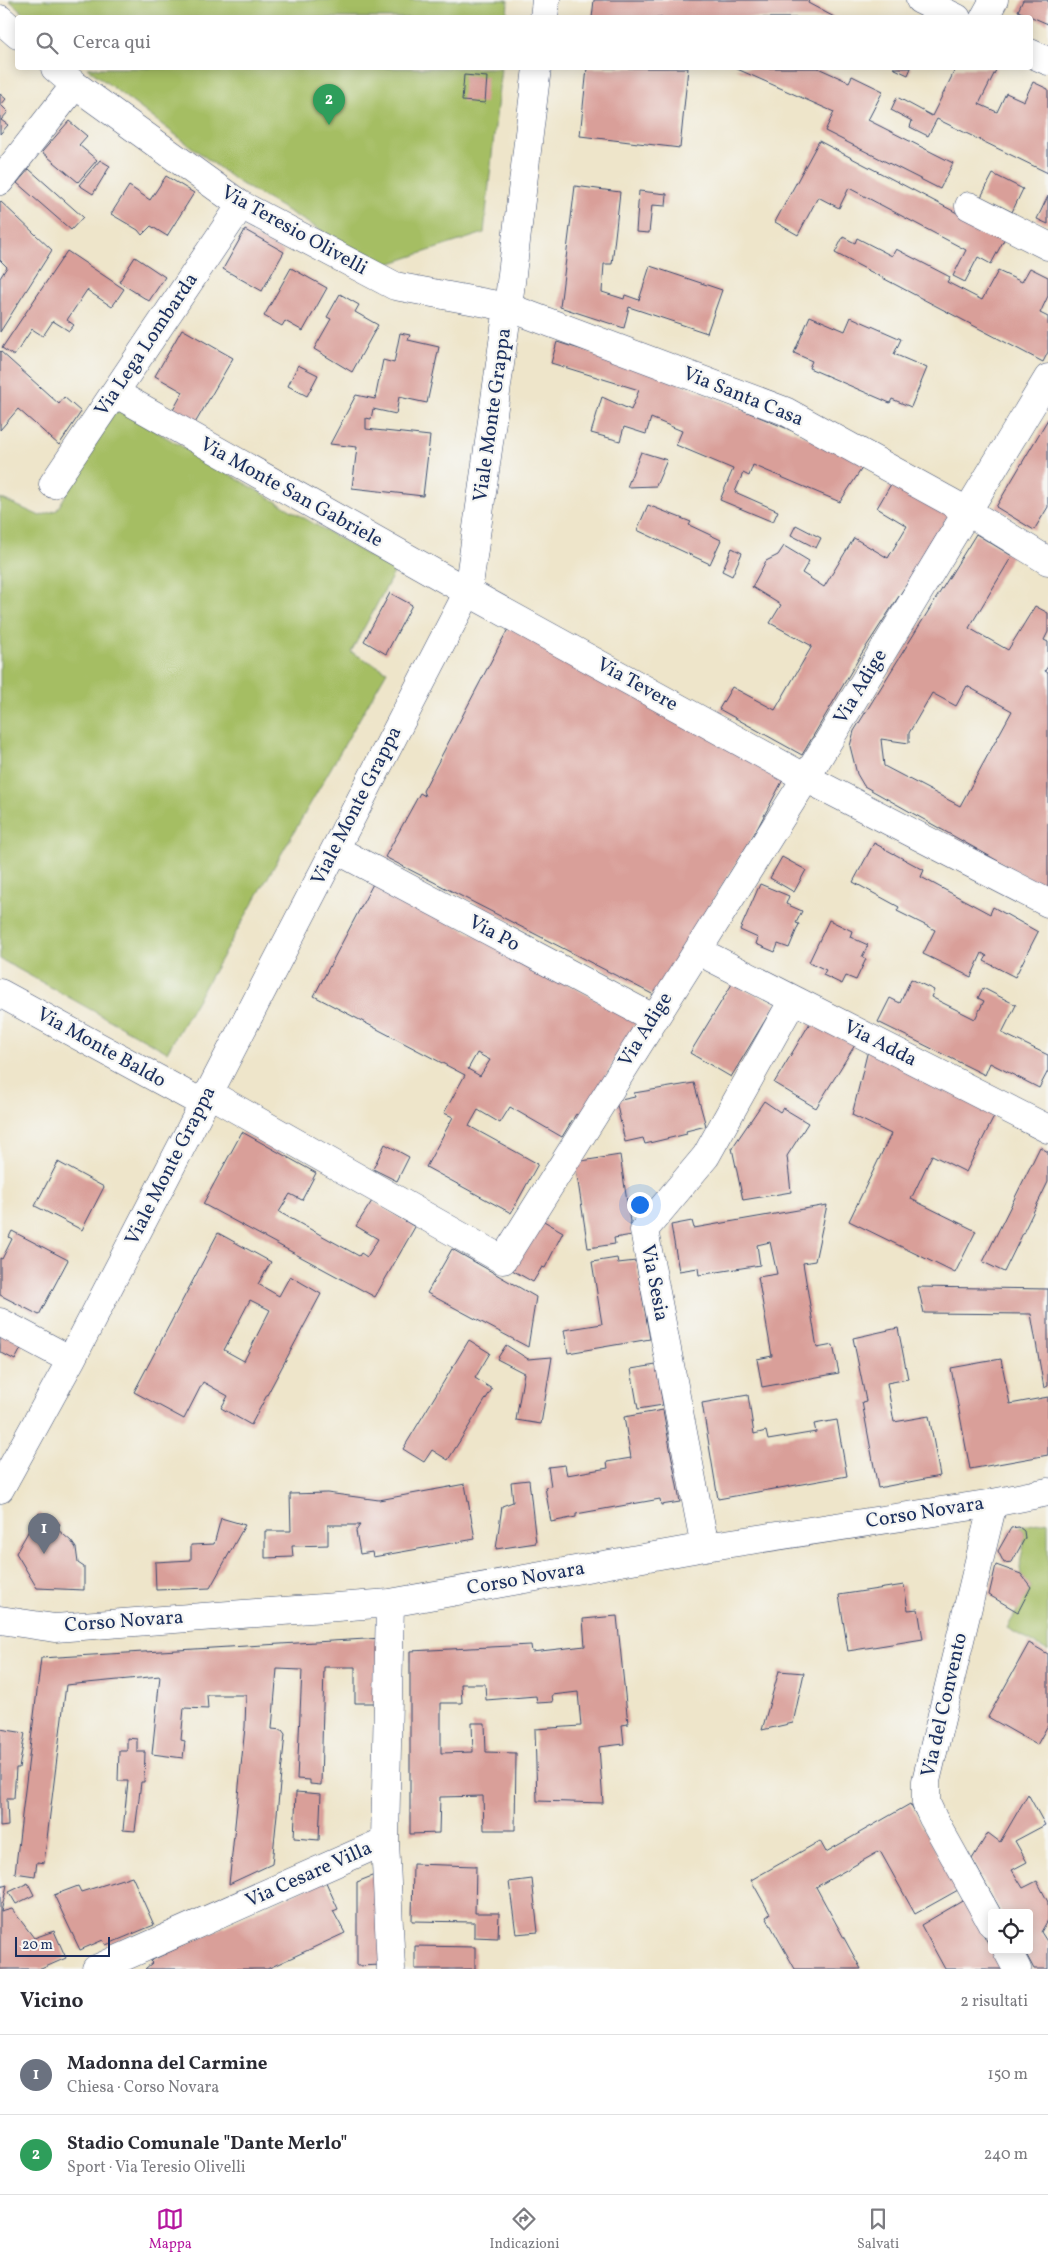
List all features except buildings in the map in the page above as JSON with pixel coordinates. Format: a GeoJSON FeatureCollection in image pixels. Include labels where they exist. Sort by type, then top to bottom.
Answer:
{"type":"FeatureCollection","features":[{"type":"Feature","properties":{"kind":"street"},"geometry":{"type":"LineString","coordinates":[[544,15],[546,0]]}},
{"type":"Feature","properties":{"kind":"street"},"geometry":{"type":"LineString","coordinates":[[920,0],[951,15]]}},
{"type":"Feature","properties":{"kind":"street"},"geometry":{"type":"LineString","coordinates":[[986,15],[994,0]]}},
{"type":"Feature","properties":{"kind":"street"},"geometry":{"type":"LineString","coordinates":[[0,19],[15,32]]}},
{"type":"Feature","properties":{"kind":"street"},"geometry":{"type":"LineString","coordinates":[[1033,54],[1048,61]]}},
{"type":"Feature","properties":{"kind":"street","name":"Via Teresio Olivelli"},"geometry":{"type":"LineString","coordinates":[[57,70],[75,85],[241,205],[395,286],[508,307]]}},
{"type":"Feature","properties":{"kind":"street","name":"Viale Monte Grappa"},"geometry":{"type":"LineString","coordinates":[[0,1489],[71,1360],[468,592],[508,307],[538,70]]}},
{"type":"Feature","properties":{"kind":"street"},"geometry":{"type":"LineString","coordinates":[[0,181],[75,85]]}},
{"type":"Feature","properties":{"kind":"street","name":"Via Lega Lombarda"},"geometry":{"type":"LineString","coordinates":[[53,484],[241,205]]}},
{"type":"Feature","properties":{"kind":"street"},"geometry":{"type":"LineString","coordinates":[[969,206],[1048,246]]}},
{"type":"Feature","properties":{"kind":"street","name":"Via Santa Casa"},"geometry":{"type":"LineString","coordinates":[[508,307],[785,411],[967,511],[1048,561]]}},
{"type":"Feature","properties":{"kind":"street"},"geometry":{"type":"LineString","coordinates":[[967,511],[1048,378]]}},
{"type":"Feature","properties":{"kind":"street","name":"Via Monte San Gabriele"},"geometry":{"type":"LineString","coordinates":[[115,393],[468,592]]}},
{"type":"Feature","properties":{"kind":"street","name":"Via Adige"},"geometry":{"type":"LineString","coordinates":[[205,1098],[503,1260],[653,1018],[806,778],[967,511]]}},
{"type":"Feature","properties":{"kind":"street","name":"Via Tevere"},"geometry":{"type":"LineString","coordinates":[[468,592],[806,778],[1048,903]]}},
{"type":"Feature","properties":{"kind":"street","name":"Via Po"},"geometry":{"type":"LineString","coordinates":[[335,849],[653,1018]]}},
{"type":"Feature","properties":{"kind":"street","name":"Via Adda"},"geometry":{"type":"LineString","coordinates":[[712,958],[1048,1130]]}},
{"type":"Feature","properties":{"kind":"street","name":"Via Monte Baldo"},"geometry":{"type":"LineString","coordinates":[[0,993],[205,1098]]}},
{"type":"Feature","properties":{"kind":"street","name":"Via Sesia"},"geometry":{"type":"LineString","coordinates":[[705,1547],[644,1230],[706,1156],[793,1000]]}},
{"type":"Feature","properties":{"kind":"street"},"geometry":{"type":"LineString","coordinates":[[0,1322],[71,1360]]}},
{"type":"Feature","properties":{"kind":"street","name":"Corso Novara"},"geometry":{"type":"LineString","coordinates":[[0,1620],[55,1628],[390,1603],[705,1547],[993,1503],[1048,1492]]}},
{"type":"Feature","properties":{"kind":"street","name":"Via del Convento"},"geometry":{"type":"LineString","coordinates":[[988,1917],[932,1818],[926,1803],[926,1781],[993,1503]]}},
{"type":"Feature","properties":{"kind":"street","name":"Via Cesare Villa"},"geometry":{"type":"LineString","coordinates":[[96,1969],[385,1841],[390,1603]]}},
{"type":"Feature","properties":{"kind":"street"},"geometry":{"type":"LineString","coordinates":[[385,1841],[391,1969]]}},
{"type":"Feature","properties":{"kind":"street"},"geometry":{"type":"LineString","coordinates":[[1009,1954],[1017,1969]]}},
{"type":"Feature","properties":{"kind":"green space"},"geometry":{"type":"Polygon","coordinates":[[[9,0],[508,0],[507,15],[26,15],[9,0]]]}},
{"type":"Feature","properties":{"kind":"green space"},"geometry":{"type":"Polygon","coordinates":[[[90,70],[501,70],[484,233],[382,266],[238,182],[90,70]]]}},
{"type":"Feature","properties":{"kind":"green space"},"geometry":{"type":"Polygon","coordinates":[[[116,408],[395,571],[351,652],[387,671],[167,1052],[0,959],[0,498],[40,516],[57,510],[116,408]]]}},
{"type":"Feature","properties":{"kind":"green space"},"geometry":{"type":"Polygon","coordinates":[[[1048,1521],[1048,1651],[1007,1628],[1031,1587],[1021,1574],[1020,1569],[1025,1536],[1024,1531],[1019,1527],[1048,1521]]]}},
{"type":"Feature","properties":{"kind":"place","name":"Stadio Comunale \"Dante Merlo\""},"geometry":{"type":"Point","coordinates":[329,125]}},
{"type":"Feature","properties":{"kind":"place","name":"Madonna del Carmine"},"geometry":{"type":"Point","coordinates":[44,1554]}}]}
